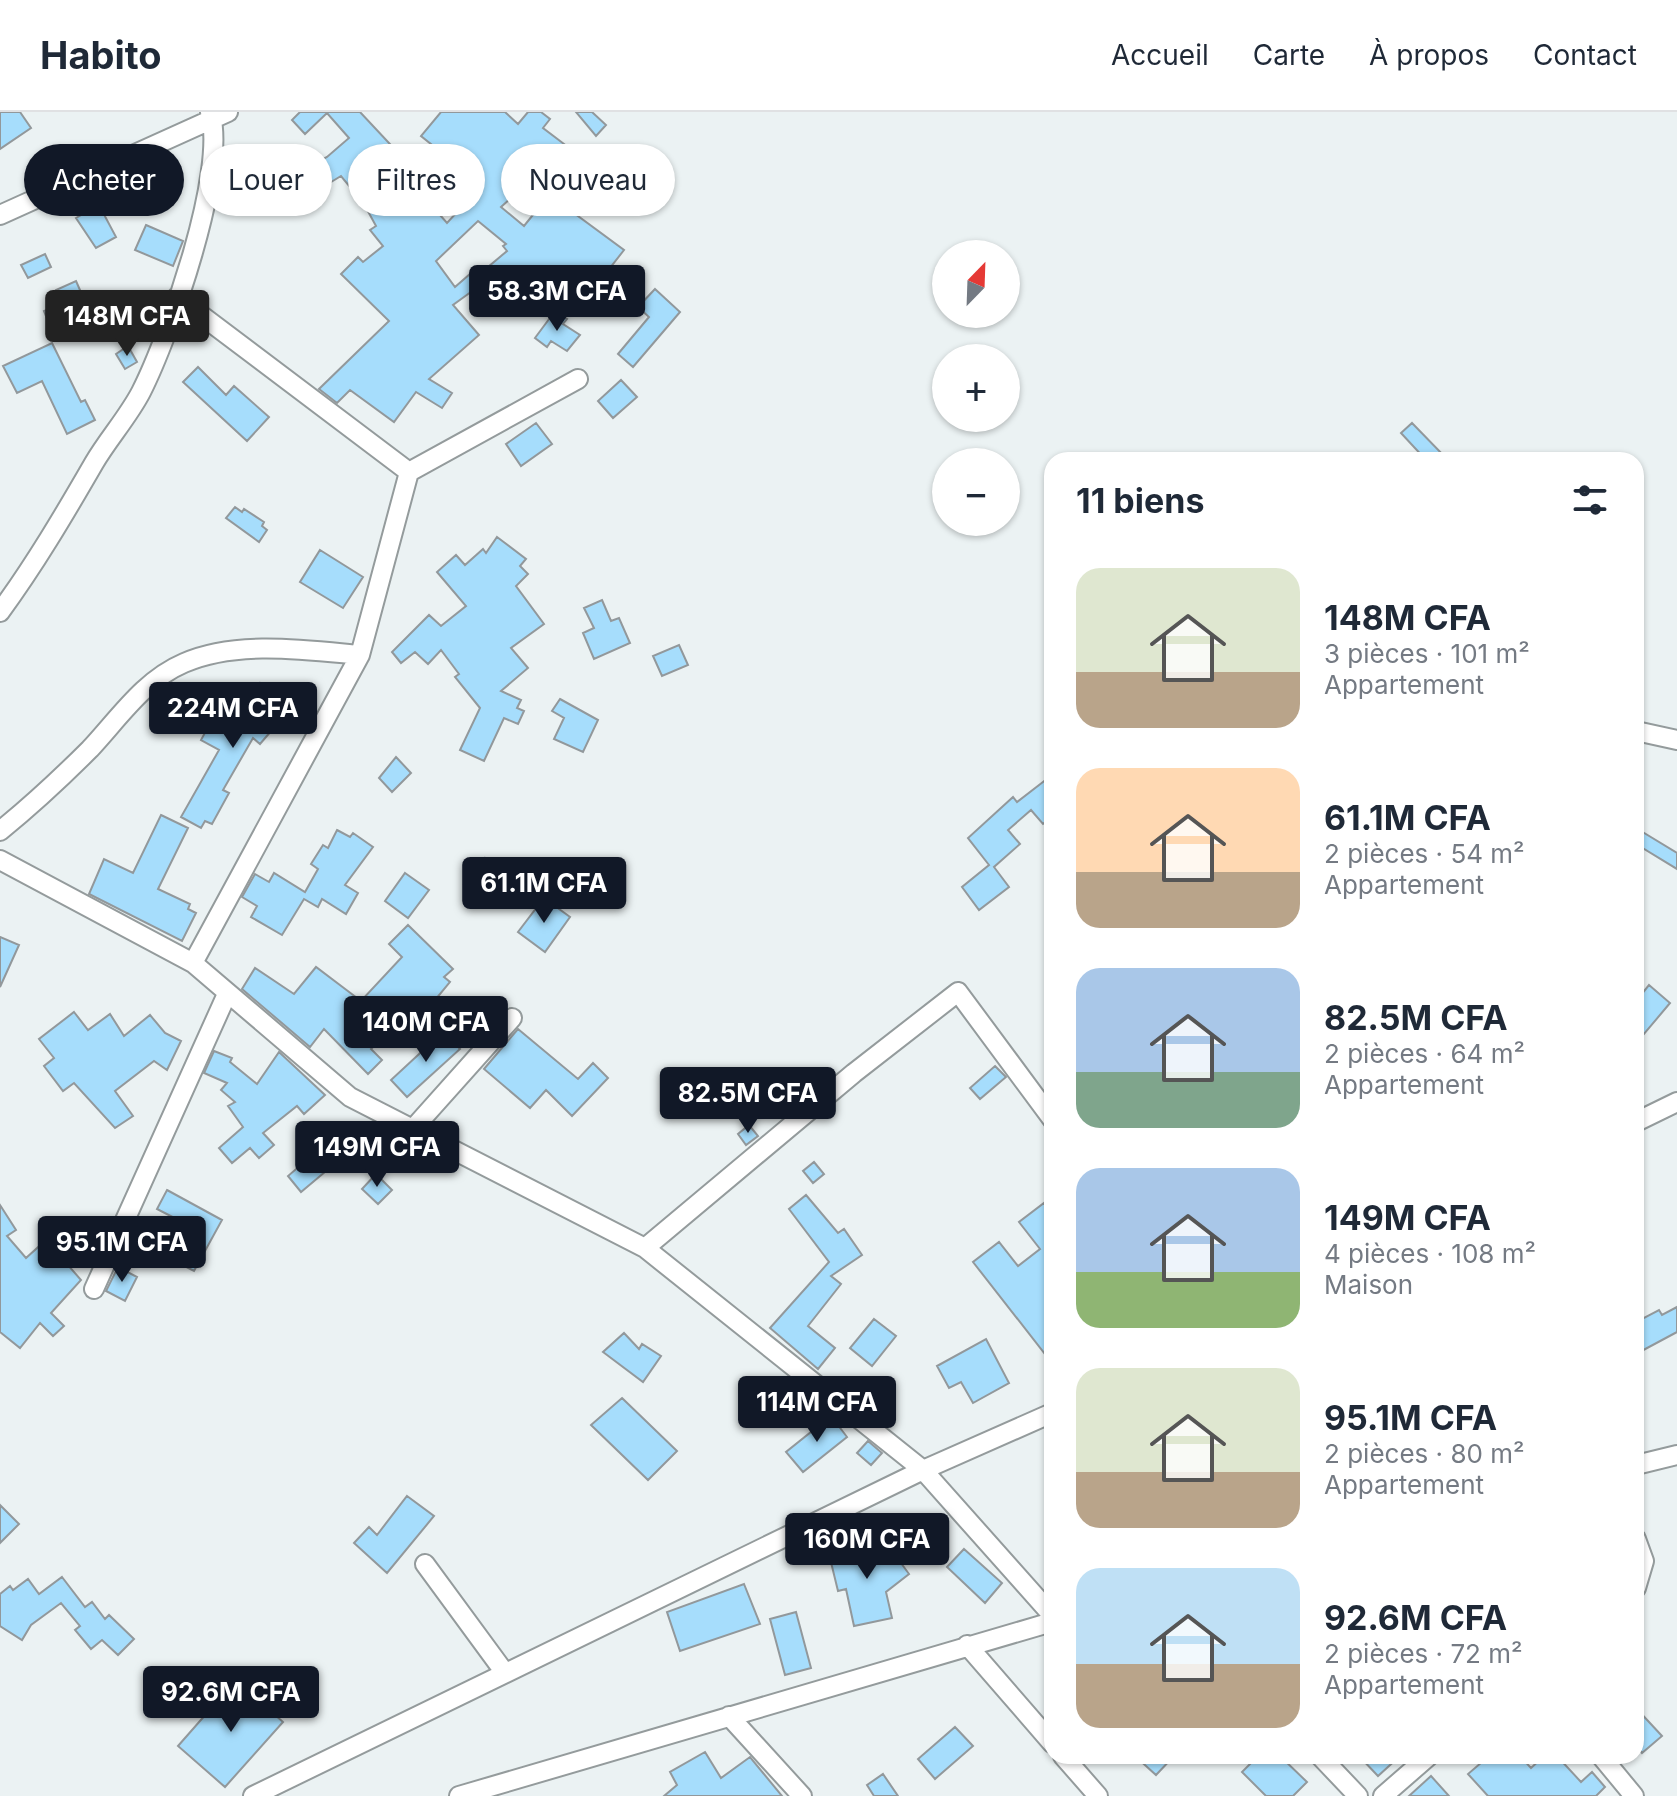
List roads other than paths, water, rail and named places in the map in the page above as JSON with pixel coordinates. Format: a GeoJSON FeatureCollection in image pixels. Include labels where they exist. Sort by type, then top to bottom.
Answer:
{"type":"FeatureCollection","features":[{"type":"Feature","properties":{"kind":"street"},"geometry":{"type":"LineString","coordinates":[[0,215],[217,114]]}},
{"type":"Feature","properties":{"kind":"street"},"geometry":{"type":"LineString","coordinates":[[0,612],[43,553],[95,462],[141,392],[177,297],[209,192],[217,114]]}},
{"type":"Feature","properties":{"kind":"street"},"geometry":{"type":"LineString","coordinates":[[177,297],[409,472]]}},
{"type":"Feature","properties":{"kind":"street"},"geometry":{"type":"LineString","coordinates":[[193,963],[360,655],[409,472],[578,379]]}},
{"type":"Feature","properties":{"kind":"street"},"geometry":{"type":"LineString","coordinates":[[0,831],[44,795],[153,680],[183,663],[229,652],[360,655]]}},
{"type":"Feature","properties":{"kind":"street"},"geometry":{"type":"LineString","coordinates":[[1644,733],[1677,740]]}},
{"type":"Feature","properties":{"kind":"street"},"geometry":{"type":"LineString","coordinates":[[0,860],[193,963],[350,1097],[411,1131],[645,1248],[923,1470],[1044,1606]]}},
{"type":"Feature","properties":{"kind":"street"},"geometry":{"type":"LineString","coordinates":[[645,1248],[854,1073],[958,992],[1044,1108]]}},
{"type":"Feature","properties":{"kind":"street"},"geometry":{"type":"LineString","coordinates":[[94,1289],[227,994]]}},
{"type":"Feature","properties":{"kind":"street"},"geometry":{"type":"LineString","coordinates":[[411,1131],[512,1018]]}},
{"type":"Feature","properties":{"kind":"street"},"geometry":{"type":"LineString","coordinates":[[1644,1118],[1677,1102]]}},
{"type":"Feature","properties":{"kind":"street"},"geometry":{"type":"LineString","coordinates":[[253,1796],[923,1470],[1044,1417]]}},
{"type":"Feature","properties":{"kind":"street"},"geometry":{"type":"LineString","coordinates":[[1644,1463],[1677,1455]]}},
{"type":"Feature","properties":{"kind":"street"},"geometry":{"type":"LineString","coordinates":[[425,1564],[505,1673]]}},
{"type":"Feature","properties":{"kind":"street"},"geometry":{"type":"LineString","coordinates":[[459,1796],[516,1789],[729,1716],[1044,1624]]}},
{"type":"Feature","properties":{"kind":"street"},"geometry":{"type":"LineString","coordinates":[[967,1645],[1044,1734]]}},
{"type":"Feature","properties":{"kind":"street"},"geometry":{"type":"LineString","coordinates":[[729,1716],[802,1796]]}},
{"type":"Feature","properties":{"kind":"street"},"geometry":{"type":"LineString","coordinates":[[1070,1764],[1098,1796]]}},
{"type":"Feature","properties":{"kind":"street"},"geometry":{"type":"LineString","coordinates":[[1328,1764],[1358,1796]]}},
{"type":"Feature","properties":{"kind":"street"},"geometry":{"type":"LineString","coordinates":[[1383,1796],[1420,1764]]}},
{"type":"Feature","properties":{"kind":"street"},"geometry":{"type":"LineString","coordinates":[[1608,1764],[1634,1796]]}}]}
